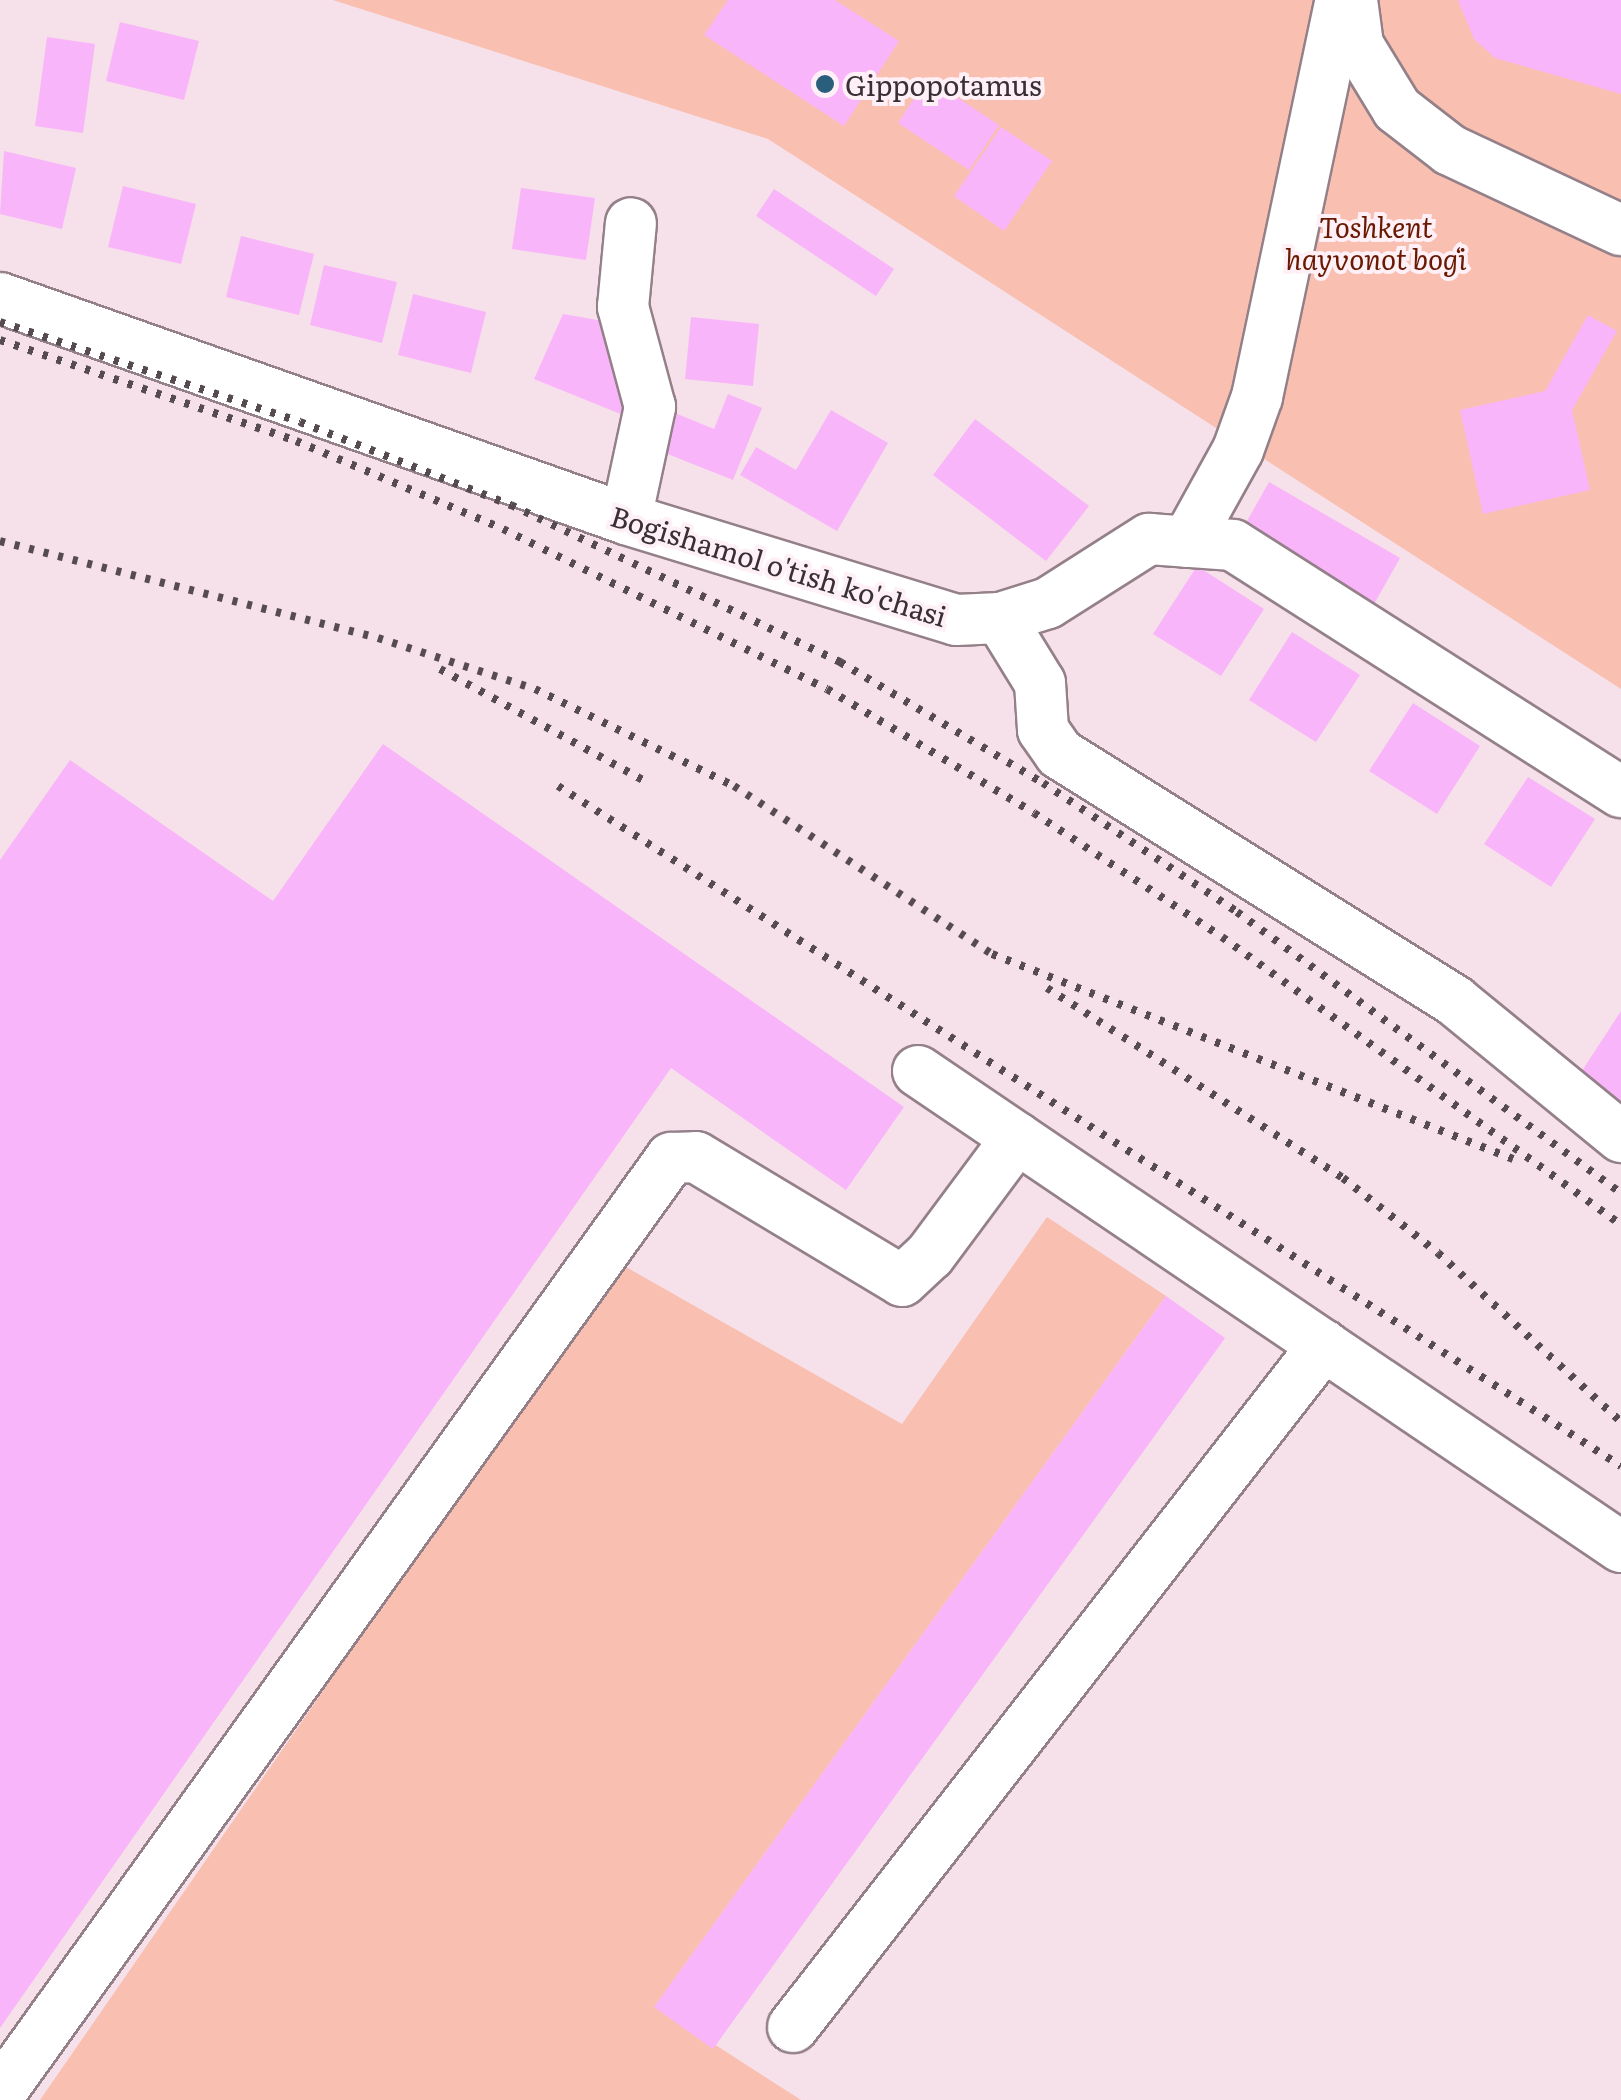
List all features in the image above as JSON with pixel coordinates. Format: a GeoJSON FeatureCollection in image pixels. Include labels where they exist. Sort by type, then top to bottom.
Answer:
{"type":"FeatureCollection","features":[{"type":"Feature","properties":{"kind":"street"},"geometry":{"type":"LineString","coordinates":[[1187,542],[1238,450],[1257,398],[1341,0]]}},
{"type":"Feature","properties":{"kind":"street"},"geometry":{"type":"LineString","coordinates":[[1352,0],[1358,45],[1396,110],[1450,150],[1621,230]]}},
{"type":"Feature","properties":{"kind":"street"},"geometry":{"type":"LineString","coordinates":[[626,518],[650,407],[623,307],[630,223]]}},
{"type":"Feature","properties":{"kind":"street","name":"Bogishamol o'tish ko'chasi"},"geometry":{"type":"LineString","coordinates":[[0,298],[626,518],[956,620],[1000,618],[1048,603],[1149,539],[1232,544],[1621,792]]}},
{"type":"Feature","properties":{"kind":"street"},"geometry":{"type":"LineString","coordinates":[[1000,618],[1040,683],[1043,730],[1060,754],[1455,1001],[1621,1138]]}},
{"type":"Feature","properties":{"kind":"street"},"geometry":{"type":"LineString","coordinates":[[918,1071],[1621,1547]]}},
{"type":"Feature","properties":{"kind":"street"},"geometry":{"type":"LineString","coordinates":[[0,2093],[670,1158],[696,1157],[902,1281],[930,1255],[1017,1138]]}},
{"type":"Feature","properties":{"kind":"street"},"geometry":{"type":"LineString","coordinates":[[793,2027],[1324,1346]]}},
{"type":"Feature","properties":{"kind":"green space","name":"Toshkent hayvonot bogʻi"},"geometry":{"type":"Polygon","coordinates":[[[333,0],[1621,0],[1621,689],[768,139],[333,0]]]}},
{"type":"Feature","properties":{"kind":"green space"},"geometry":{"type":"Polygon","coordinates":[[[1047,1217],[1166,1296],[655,2006],[801,2100],[40,2100],[619,1263],[902,1424],[1047,1217]]]}},
{"type":"Feature","properties":{"kind":"building","name":"Gippopotamus"},"geometry":{"type":"Polygon","coordinates":[[[728,0],[835,0],[899,41],[844,126],[704,35],[728,0]]]}},
{"type":"Feature","properties":{"kind":"building"},"geometry":{"type":"Polygon","coordinates":[[[1458,0],[1621,0],[1621,94],[1495,58],[1474,39],[1458,0]]]}},
{"type":"Feature","properties":{"kind":"building"},"geometry":{"type":"Polygon","coordinates":[[[120,22],[199,41],[184,100],[106,81],[120,22]]]}},
{"type":"Feature","properties":{"kind":"building"},"geometry":{"type":"Polygon","coordinates":[[[47,37],[95,44],[83,133],[35,126],[47,37]]]}},
{"type":"Feature","properties":{"kind":"building"},"geometry":{"type":"Polygon","coordinates":[[[928,78],[999,125],[969,170],[898,123],[928,78]]]}},
{"type":"Feature","properties":{"kind":"building"},"geometry":{"type":"Polygon","coordinates":[[[1001,127],[1052,161],[1004,231],[954,196],[1001,127]]]}},
{"type":"Feature","properties":{"kind":"building"},"geometry":{"type":"Polygon","coordinates":[[[4,151],[76,168],[62,229],[0,214],[4,151]]]}},
{"type":"Feature","properties":{"kind":"building"},"geometry":{"type":"Polygon","coordinates":[[[123,186],[196,204],[181,264],[108,247],[123,186]]]}},
{"type":"Feature","properties":{"kind":"building"},"geometry":{"type":"Polygon","coordinates":[[[521,188],[595,198],[586,260],[512,249],[521,188]]]}},
{"type":"Feature","properties":{"kind":"building"},"geometry":{"type":"Polygon","coordinates":[[[774,189],[894,269],[876,296],[756,216],[774,189]]]}},
{"type":"Feature","properties":{"kind":"building"},"geometry":{"type":"Polygon","coordinates":[[[241,236],[314,254],[299,315],[226,297],[241,236]]]}},
{"type":"Feature","properties":{"kind":"building"},"geometry":{"type":"Polygon","coordinates":[[[324,265],[397,282],[382,343],[310,325],[324,265]]]}},
{"type":"Feature","properties":{"kind":"building"},"geometry":{"type":"Polygon","coordinates":[[[413,294],[486,312],[471,373],[398,355],[413,294]]]}},
{"type":"Feature","properties":{"kind":"building"},"geometry":{"type":"Polygon","coordinates":[[[563,314],[620,324],[628,417],[534,379],[563,314]]]}},
{"type":"Feature","properties":{"kind":"building"},"geometry":{"type":"Polygon","coordinates":[[[1588,315],[1617,331],[1572,410],[1590,490],[1483,514],[1460,410],[1545,391],[1588,315]]]}},
{"type":"Feature","properties":{"kind":"building"},"geometry":{"type":"Polygon","coordinates":[[[691,317],[759,324],[753,386],[685,379],[691,317]]]}},
{"type":"Feature","properties":{"kind":"building"},"geometry":{"type":"Polygon","coordinates":[[[728,394],[762,408],[733,480],[650,447],[665,409],[714,429],[728,394]]]}},
{"type":"Feature","properties":{"kind":"building"},"geometry":{"type":"Polygon","coordinates":[[[831,410],[888,443],[837,531],[740,475],[756,447],[796,470],[831,410]]]}},
{"type":"Feature","properties":{"kind":"building"},"geometry":{"type":"Polygon","coordinates":[[[975,419],[1089,506],[1046,561],[933,475],[975,419]]]}},
{"type":"Feature","properties":{"kind":"building"},"geometry":{"type":"Polygon","coordinates":[[[1269,482],[1400,558],[1373,606],[1242,530],[1269,482]]]}},
{"type":"Feature","properties":{"kind":"building"},"geometry":{"type":"Polygon","coordinates":[[[1197,566],[1264,609],[1221,676],[1153,634],[1197,566]]]}},
{"type":"Feature","properties":{"kind":"building"},"geometry":{"type":"Polygon","coordinates":[[[1292,632],[1360,675],[1316,742],[1249,700],[1292,632]]]}},
{"type":"Feature","properties":{"kind":"building"},"geometry":{"type":"Polygon","coordinates":[[[1413,703],[1480,746],[1437,814],[1369,771],[1413,703]]]}},
{"type":"Feature","properties":{"kind":"building"},"geometry":{"type":"Polygon","coordinates":[[[383,744],[904,1107],[846,1190],[671,1068],[0,2028],[0,860],[70,760],[273,901],[383,744]]]}},
{"type":"Feature","properties":{"kind":"building"},"geometry":{"type":"Polygon","coordinates":[[[1528,777],[1595,819],[1551,887],[1484,844],[1528,777]]]}},
{"type":"Feature","properties":{"kind":"building"},"geometry":{"type":"Polygon","coordinates":[[[1621,1011],[1621,1109],[1576,1080],[1621,1011]]]}},
{"type":"Feature","properties":{"kind":"building"},"geometry":{"type":"Polygon","coordinates":[[[1166,1296],[1225,1338],[713,2049],[654,2007],[1166,1296]]]}},
{"type":"Feature","properties":{"kind":"railway"},"geometry":{"type":"LineString","coordinates":[[0,322],[300,422],[511,505],[840,662],[1043,783],[1237,912],[1621,1193]]}},
{"type":"Feature","properties":{"kind":"railway"},"geometry":{"type":"LineString","coordinates":[[0,340],[296,441],[503,529],[827,689],[1034,813],[1222,937],[1621,1225]]}},
{"type":"Feature","properties":{"kind":"railway"},"geometry":{"type":"LineString","coordinates":[[0,541],[378,638],[535,689],[734,786],[992,954],[1513,1159]]}},
{"type":"Feature","properties":{"kind":"railway"},"geometry":{"type":"LineString","coordinates":[[440,669],[648,783]]}},
{"type":"Feature","properties":{"kind":"railway"},"geometry":{"type":"LineString","coordinates":[[558,786],[1621,1466]]}},
{"type":"Feature","properties":{"kind":"railway"},"geometry":{"type":"LineString","coordinates":[[1047,988],[1343,1178],[1438,1253],[1621,1422]]}},
{"type":"Feature","properties":{"kind":"place","name":"Gippopotamus"},"geometry":{"type":"Point","coordinates":[825,84]}}]}
